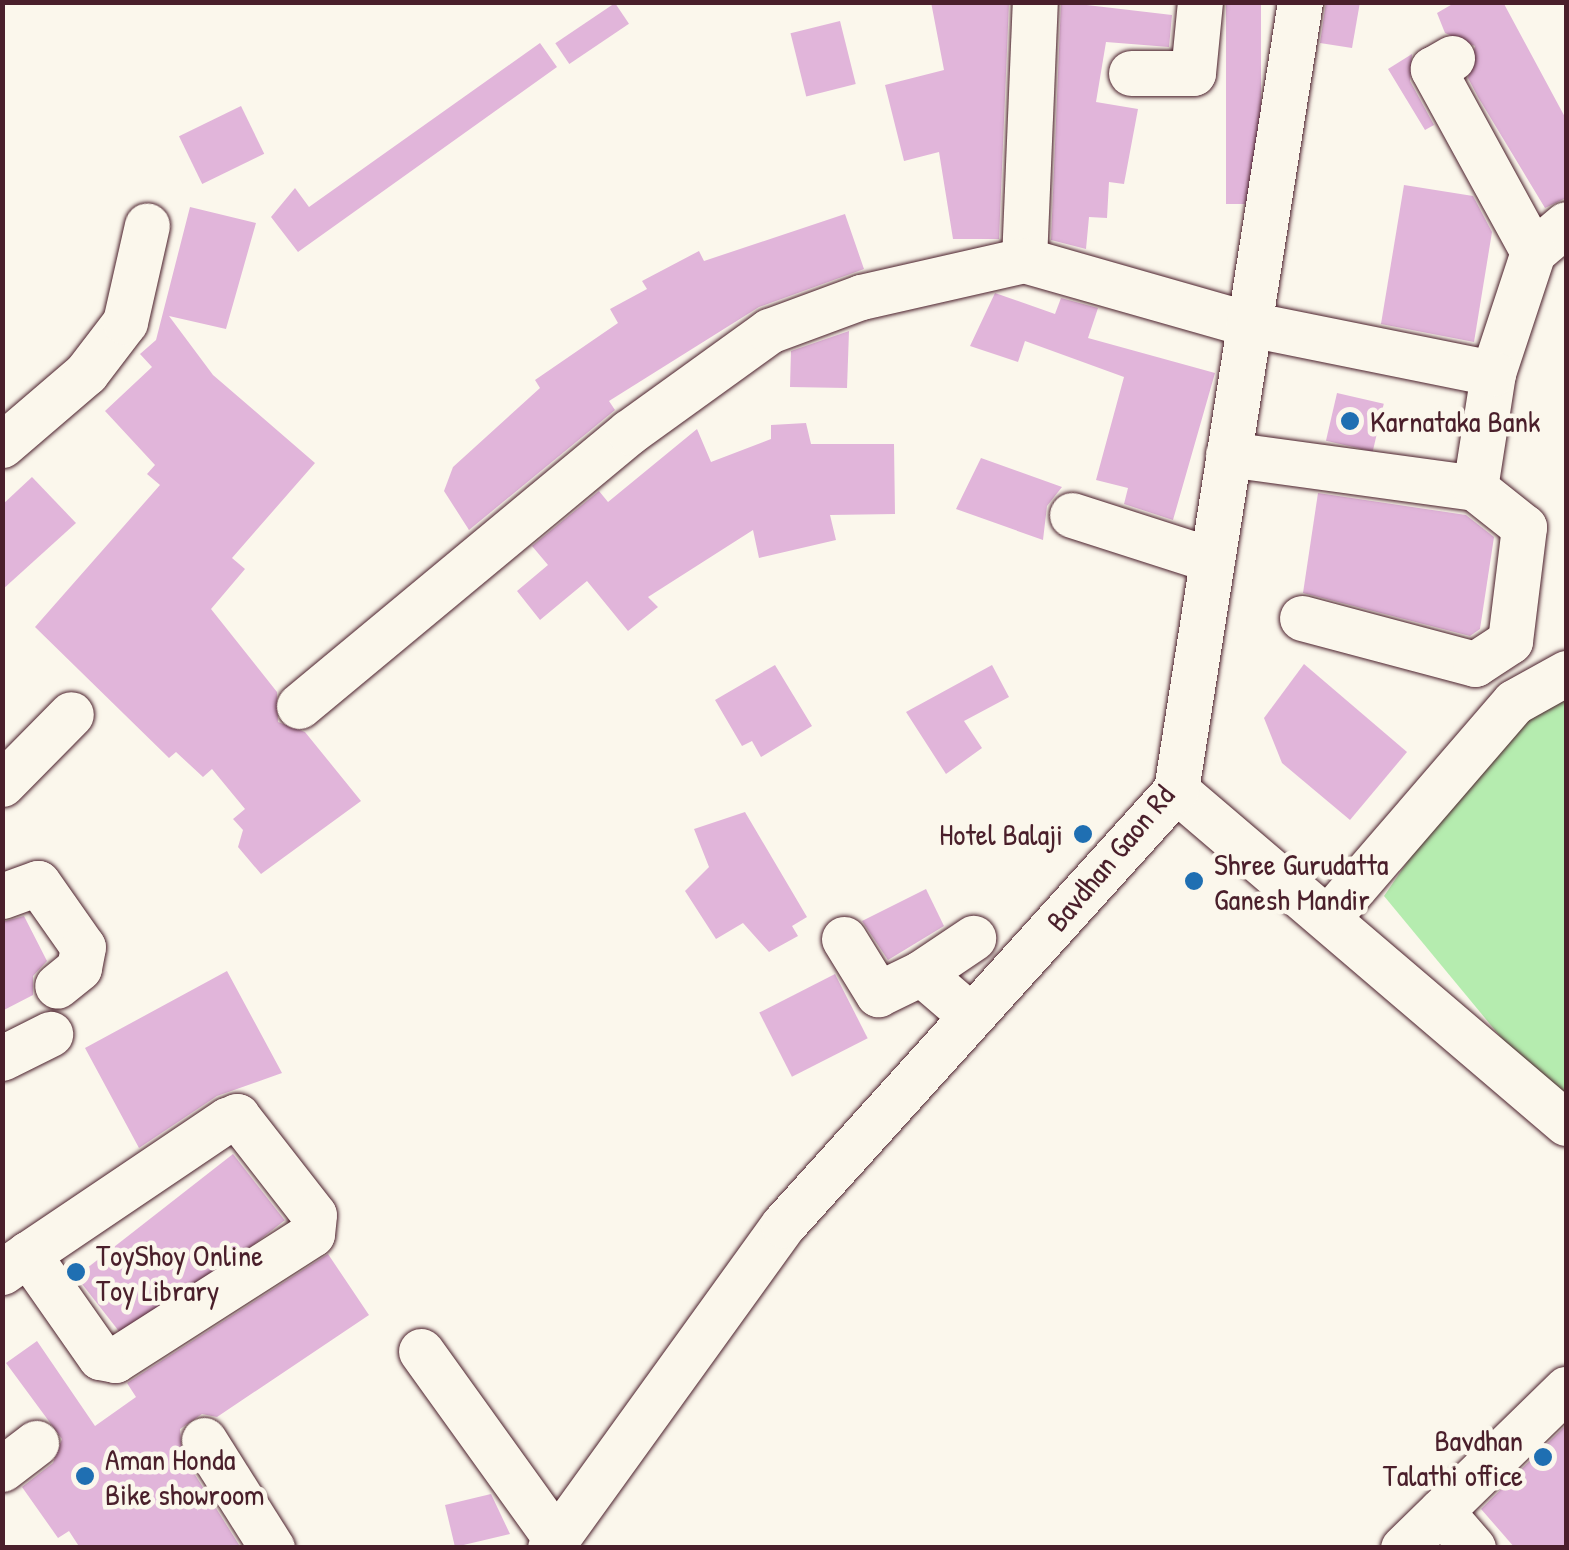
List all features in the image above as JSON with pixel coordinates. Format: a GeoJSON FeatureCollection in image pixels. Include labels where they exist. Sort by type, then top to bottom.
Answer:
{"type":"FeatureCollection","features":[{"type":"Feature","properties":{"kind":"street"},"geometry":{"type":"LineString","coordinates":[[1024,260],[1034,2]]}},
{"type":"Feature","properties":{"kind":"street"},"geometry":{"type":"LineString","coordinates":[[1131,73],[1192,73],[1200,2]]}},
{"type":"Feature","properties":{"kind":"street","name":"Bavdhan Gaon Rd"},"geometry":{"type":"LineString","coordinates":[[553,1543],[782,1225],[1176,790],[1300,2]]}},
{"type":"Feature","properties":{"kind":"street"},"geometry":{"type":"LineString","coordinates":[[1452,58],[1434,70],[1550,238],[1492,373],[1475,488]]}},
{"type":"Feature","properties":{"kind":"street"},"geometry":{"type":"LineString","coordinates":[[2,446],[86,373],[125,322],[147,226]]}},
{"type":"Feature","properties":{"kind":"street"},"geometry":{"type":"LineString","coordinates":[[306,700],[628,432],[770,331],[861,297],[1024,260],[1249,324],[1492,373]]}},
{"type":"Feature","properties":{"kind":"street"},"geometry":{"type":"LineString","coordinates":[[1228,454],[1475,488],[1524,527],[1510,641],[1475,664],[1302,618]]}},
{"type":"Feature","properties":{"kind":"street"},"geometry":{"type":"LineString","coordinates":[[1074,531],[1209,576]]}},
{"type":"Feature","properties":{"kind":"street"},"geometry":{"type":"LineString","coordinates":[[1331,914],[1514,702],[1566,674]]}},
{"type":"Feature","properties":{"kind":"street"},"geometry":{"type":"LineString","coordinates":[[2,784],[71,714]]}},
{"type":"Feature","properties":{"kind":"street"},"geometry":{"type":"LineString","coordinates":[[1176,790],[1331,914],[1566,1123]]}},
{"type":"Feature","properties":{"kind":"street"},"geometry":{"type":"LineString","coordinates":[[2,896],[38,883],[83,947],[79,968],[56,986]]}},
{"type":"Feature","properties":{"kind":"street"},"geometry":{"type":"LineString","coordinates":[[844,939],[878,994],[921,973],[973,938]]}},
{"type":"Feature","properties":{"kind":"street"},"geometry":{"type":"LineString","coordinates":[[921,973],[971,1016]]}},
{"type":"Feature","properties":{"kind":"street"},"geometry":{"type":"LineString","coordinates":[[2,1058],[50,1034]]}},
{"type":"Feature","properties":{"kind":"street"},"geometry":{"type":"LineString","coordinates":[[237,1116],[314,1215],[312,1234],[115,1360],[100,1357],[16,1263],[237,1116]]}},
{"type":"Feature","properties":{"kind":"street"},"geometry":{"type":"LineString","coordinates":[[422,1350],[553,1543]]}},
{"type":"Feature","properties":{"kind":"street"},"geometry":{"type":"LineString","coordinates":[[1403,1548],[1566,1389]]}},
{"type":"Feature","properties":{"kind":"street"},"geometry":{"type":"LineString","coordinates":[[204,1440],[272,1548]]}},
{"type":"Feature","properties":{"kind":"street"},"geometry":{"type":"LineString","coordinates":[[1441,1511],[1473,1548]]}},
{"type":"Feature","properties":{"kind":"green space"},"geometry":{"type":"Polygon","coordinates":[[[1566,686],[1566,1116],[1384,896],[1471,769],[1566,686]]]}},
{"type":"Feature","properties":{"kind":"building"},"geometry":{"type":"Polygon","coordinates":[[[931,2],[1009,2],[999,239],[953,239],[939,152],[904,161],[885,85],[944,70],[931,2]]]}},
{"type":"Feature","properties":{"kind":"building"},"geometry":{"type":"Polygon","coordinates":[[[1061,2],[1172,15],[1169,47],[1106,42],[1096,102],[1138,109],[1124,184],[1109,182],[1107,218],[1089,217],[1086,249],[1051,240],[1061,2]]]}},
{"type":"Feature","properties":{"kind":"building"},"geometry":{"type":"Polygon","coordinates":[[[1226,2],[1261,2],[1261,204],[1226,204],[1226,2]]]}},
{"type":"Feature","properties":{"kind":"building"},"geometry":{"type":"Polygon","coordinates":[[[1326,2],[1360,2],[1352,48],[1320,43],[1326,2]]]}},
{"type":"Feature","properties":{"kind":"building"},"geometry":{"type":"Polygon","coordinates":[[[1456,2],[1503,2],[1566,119],[1566,198],[1545,208],[1478,97],[1468,78],[1475,46],[1445,33],[1437,13],[1456,2]]]}},
{"type":"Feature","properties":{"kind":"building"},"geometry":{"type":"Polygon","coordinates":[[[615,3],[629,24],[569,64],[555,43],[615,3]]]}},
{"type":"Feature","properties":{"kind":"building"},"geometry":{"type":"Polygon","coordinates":[[[840,21],[856,84],[806,96],[791,33],[840,21]]]}},
{"type":"Feature","properties":{"kind":"building"},"geometry":{"type":"Polygon","coordinates":[[[540,43],[557,67],[298,252],[271,217],[295,188],[309,207],[540,43]]]}},
{"type":"Feature","properties":{"kind":"building"},"geometry":{"type":"Polygon","coordinates":[[[1412,54],[1410,81],[1434,125],[1425,130],[1388,69],[1412,54]]]}},
{"type":"Feature","properties":{"kind":"building"},"geometry":{"type":"Polygon","coordinates":[[[241,106],[264,154],[202,184],[179,136],[241,106]]]}},
{"type":"Feature","properties":{"kind":"building"},"geometry":{"type":"Polygon","coordinates":[[[1404,185],[1473,196],[1492,232],[1474,342],[1381,324],[1404,185]]]}},
{"type":"Feature","properties":{"kind":"building"},"geometry":{"type":"Polygon","coordinates":[[[190,207],[256,223],[226,329],[169,316],[213,375],[315,463],[232,558],[245,569],[211,609],[277,692],[278,722],[305,732],[361,801],[261,874],[238,847],[243,830],[233,819],[245,809],[212,769],[203,777],[176,752],[169,758],[35,627],[160,485],[147,474],[155,465],[105,411],[152,367],[140,354],[156,340],[190,207]]]}},
{"type":"Feature","properties":{"kind":"building"},"geometry":{"type":"Polygon","coordinates":[[[845,214],[864,269],[759,307],[609,401],[615,410],[469,530],[444,491],[453,467],[540,388],[535,380],[618,323],[610,309],[647,289],[642,281],[699,251],[704,261],[845,214]]]}},
{"type":"Feature","properties":{"kind":"building"},"geometry":{"type":"Polygon","coordinates":[[[995,293],[1055,314],[1061,298],[1098,308],[1088,338],[1215,373],[1173,520],[1124,504],[1128,488],[1096,480],[1124,377],[1025,341],[1018,362],[970,346],[995,293]]]}},
{"type":"Feature","properties":{"kind":"building"},"geometry":{"type":"Polygon","coordinates":[[[849,331],[847,388],[790,387],[791,351],[849,331]]]}},
{"type":"Feature","properties":{"kind":"building"},"geometry":{"type":"Polygon","coordinates":[[[1337,393],[1384,404],[1373,452],[1326,441],[1337,393]]]}},
{"type":"Feature","properties":{"kind":"building"},"geometry":{"type":"Polygon","coordinates":[[[806,423],[811,444],[894,444],[895,514],[830,515],[836,540],[759,558],[753,530],[648,597],[658,607],[628,631],[587,581],[540,620],[517,591],[548,565],[532,546],[599,491],[608,502],[697,429],[711,462],[771,439],[771,425],[806,423]]]}},
{"type":"Feature","properties":{"kind":"building"},"geometry":{"type":"Polygon","coordinates":[[[981,458],[1062,487],[1047,506],[1043,540],[956,509],[981,458]]]}},
{"type":"Feature","properties":{"kind":"building"},"geometry":{"type":"Polygon","coordinates":[[[32,477],[76,523],[2,590],[2,505],[32,477]]]}},
{"type":"Feature","properties":{"kind":"building"},"geometry":{"type":"Polygon","coordinates":[[[1318,493],[1466,515],[1494,537],[1480,629],[1470,636],[1303,593],[1318,493]]]}},
{"type":"Feature","properties":{"kind":"building"},"geometry":{"type":"Polygon","coordinates":[[[1304,664],[1407,752],[1350,820],[1282,763],[1264,718],[1304,664]]]}},
{"type":"Feature","properties":{"kind":"building"},"geometry":{"type":"Polygon","coordinates":[[[775,665],[812,726],[761,757],[752,741],[742,746],[715,700],[775,665]]]}},
{"type":"Feature","properties":{"kind":"building"},"geometry":{"type":"Polygon","coordinates":[[[992,665],[1009,697],[964,721],[982,748],[946,774],[906,712],[992,665]]]}},
{"type":"Feature","properties":{"kind":"building"},"geometry":{"type":"Polygon","coordinates":[[[745,812],[807,917],[792,926],[798,936],[769,952],[743,923],[716,939],[685,891],[709,867],[694,829],[745,812]]]}},
{"type":"Feature","properties":{"kind":"building"},"geometry":{"type":"Polygon","coordinates":[[[926,889],[944,926],[888,960],[862,921],[926,889]]]}},
{"type":"Feature","properties":{"kind":"building"},"geometry":{"type":"Polygon","coordinates":[[[24,916],[47,961],[33,976],[33,995],[2,1011],[2,922],[24,916]]]}},
{"type":"Feature","properties":{"kind":"building"},"geometry":{"type":"Polygon","coordinates":[[[227,971],[282,1073],[217,1096],[139,1148],[85,1048],[227,971]]]}},
{"type":"Feature","properties":{"kind":"building"},"geometry":{"type":"Polygon","coordinates":[[[835,974],[868,1038],[792,1077],[759,1013],[835,974]]]}},
{"type":"Feature","properties":{"kind":"building"},"geometry":{"type":"Polygon","coordinates":[[[233,1154],[285,1220],[128,1343],[76,1277],[233,1154]]]}},
{"type":"Feature","properties":{"kind":"building"},"geometry":{"type":"Polygon","coordinates":[[[328,1254],[369,1315],[217,1417],[202,1414],[180,1429],[182,1454],[241,1548],[80,1548],[69,1531],[58,1538],[22,1487],[53,1463],[62,1439],[6,1363],[37,1341],[95,1426],[136,1397],[127,1383],[328,1254]]]}},
{"type":"Feature","properties":{"kind":"building","name":"Bavdhan Talathi office"},"geometry":{"type":"Polygon","coordinates":[[[1566,1425],[1566,1548],[1515,1548],[1481,1509],[1566,1425]]]}},
{"type":"Feature","properties":{"kind":"building"},"geometry":{"type":"Polygon","coordinates":[[[491,1494],[510,1534],[455,1547],[445,1505],[491,1494]]]}},
{"type":"Feature","properties":{"kind":"place","name":"Karnataka Bank"},"geometry":{"type":"Point","coordinates":[1350,421]}},
{"type":"Feature","properties":{"kind":"place","name":"Hotel Balaji"},"geometry":{"type":"Point","coordinates":[1083,834]}},
{"type":"Feature","properties":{"kind":"place","name":"Shree Gurudatta Ganesh Mandir"},"geometry":{"type":"Point","coordinates":[1194,881]}},
{"type":"Feature","properties":{"kind":"place","name":"ToyShoy Online Toy Library"},"geometry":{"type":"Point","coordinates":[76,1272]}},
{"type":"Feature","properties":{"kind":"place","name":"Bavdhan Talathi office"},"geometry":{"type":"Point","coordinates":[1543,1457]}},
{"type":"Feature","properties":{"kind":"place","name":"Aman Honda Bike showroom"},"geometry":{"type":"Point","coordinates":[85,1476]}}]}
